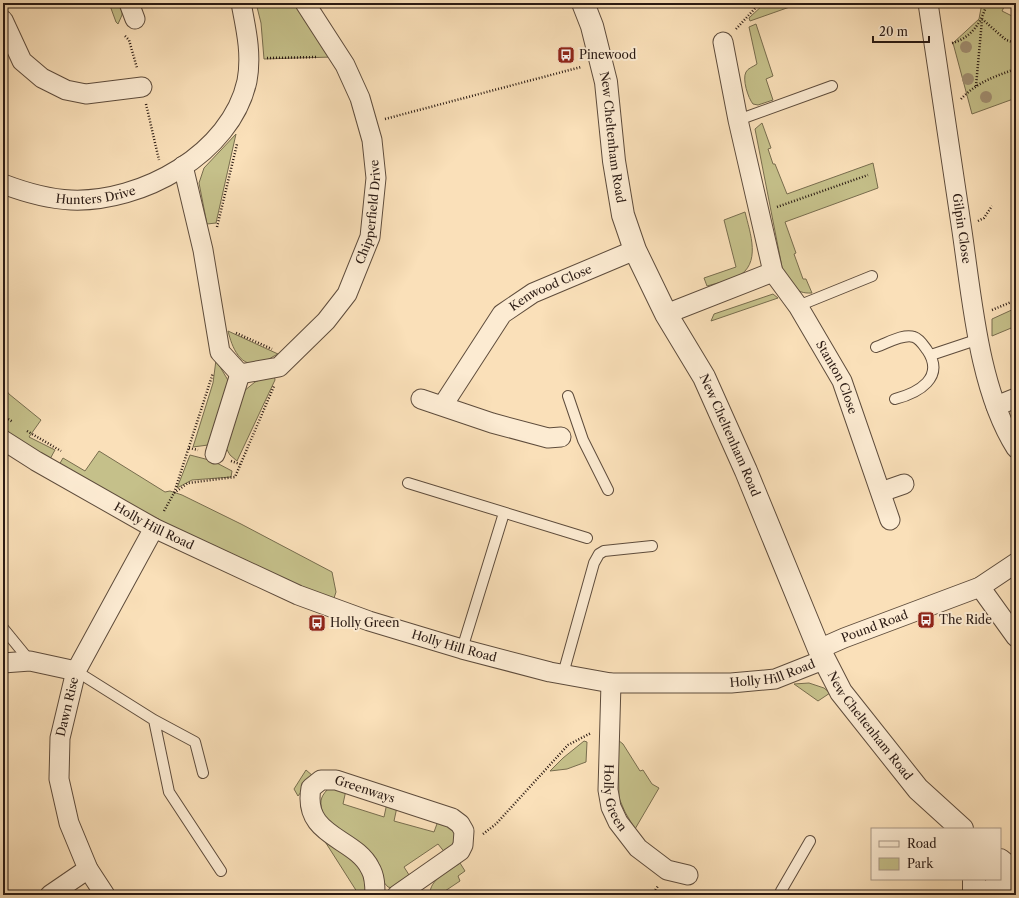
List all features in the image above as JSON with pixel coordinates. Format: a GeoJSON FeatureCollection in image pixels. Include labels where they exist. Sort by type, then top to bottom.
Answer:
{"type":"FeatureCollection","features":[{"type":"Feature","properties":{"kind":"street"},"geometry":{"type":"LineString","coordinates":[[214,454],[240,374],[220,352],[203,250],[183,166],[215,141],[237,110],[247,81],[250,47],[241,3]]}},
{"type":"Feature","properties":{"kind":"street","name":"Chipperfield Drive"},"geometry":{"type":"LineString","coordinates":[[240,374],[279,367],[326,321],[347,294],[370,237],[376,178],[372,140],[368,124],[360,98],[340,57],[305,3]]}},
{"type":"Feature","properties":{"kind":"street","name":"New Cheltenham Road"},"geometry":{"type":"LineString","coordinates":[[583,3],[592,26],[606,82],[614,161],[623,215],[635,250],[666,314],[704,377],[746,471],[821,655],[841,692],[918,789],[960,828]]}},
{"type":"Feature","properties":{"kind":"street","name":"Gilpin Close"},"geometry":{"type":"LineString","coordinates":[[928,3],[979,338],[986,373],[1004,430],[1016,448]]}},
{"type":"Feature","properties":{"kind":"street"},"geometry":{"type":"LineString","coordinates":[[3,20],[22,61],[42,78],[66,90],[86,94],[142,87]]}},
{"type":"Feature","properties":{"kind":"street","name":"Stanton Close"},"geometry":{"type":"LineString","coordinates":[[723,42],[738,120],[773,272],[798,306],[842,380],[890,520]]}},
{"type":"Feature","properties":{"kind":"street","name":"Hunters Drive"},"geometry":{"type":"LineString","coordinates":[[3,184],[25,192],[70,200],[110,198],[146,187],[183,166]]}},
{"type":"Feature","properties":{"kind":"street","name":"Kenwood Close"},"geometry":{"type":"LineString","coordinates":[[444,405],[502,314],[533,293],[635,250]]}},
{"type":"Feature","properties":{"kind":"street"},"geometry":{"type":"LineString","coordinates":[[666,314],[773,272]]}},
{"type":"Feature","properties":{"kind":"street"},"geometry":{"type":"LineString","coordinates":[[996,406],[1016,398]]}},
{"type":"Feature","properties":{"kind":"street"},"geometry":{"type":"LineString","coordinates":[[421,399],[444,405],[492,423],[548,438],[561,438]]}},
{"type":"Feature","properties":{"kind":"street","name":"Holly Hill Road"},"geometry":{"type":"LineString","coordinates":[[3,440],[36,461],[154,528],[298,596],[368,621],[462,649],[562,674],[611,683],[731,683],[775,679],[821,655]]}},
{"type":"Feature","properties":{"kind":"street"},"geometry":{"type":"LineString","coordinates":[[881,492],[904,484]]}},
{"type":"Feature","properties":{"kind":"street","name":"Dawn Rise"},"geometry":{"type":"LineString","coordinates":[[105,895],[88,869],[69,823],[59,780],[60,738],[76,671],[154,528]]}},
{"type":"Feature","properties":{"kind":"street","name":"Pound Road"},"geometry":{"type":"LineString","coordinates":[[821,655],[844,638],[980,587],[1016,563]]}},
{"type":"Feature","properties":{"kind":"street"},"geometry":{"type":"LineString","coordinates":[[980,587],[1016,637]]}},
{"type":"Feature","properties":{"kind":"street"},"geometry":{"type":"LineString","coordinates":[[3,663],[30,661],[76,671]]}},
{"type":"Feature","properties":{"kind":"street","name":"Holly Green"},"geometry":{"type":"LineString","coordinates":[[611,683],[608,790],[611,807],[618,822],[638,848],[667,870],[688,875]]}},
{"type":"Feature","properties":{"kind":"street","name":"Greenways"},"geometry":{"type":"LineString","coordinates":[[375,895],[374,882],[370,867],[355,852],[326,831],[313,816],[308,802],[311,788],[321,780],[336,780],[452,818],[460,824],[464,831],[463,845],[460,851]]}},
{"type":"Feature","properties":{"kind":"street"},"geometry":{"type":"LineString","coordinates":[[407,892],[460,851]]}},
{"type":"Feature","properties":{"kind":"street"},"geometry":{"type":"LineString","coordinates":[[1001,861],[1016,873]]}},
{"type":"Feature","properties":{"kind":"street"},"geometry":{"type":"LineString","coordinates":[[50,895],[88,869]]}},
{"type":"Feature","properties":{"kind":"street"},"geometry":{"type":"LineString","coordinates":[[974,880],[974,895]]}},
{"type":"Feature","properties":{"kind":"street"},"geometry":{"type":"LineString","coordinates":[[985,895],[995,887],[1016,882]]}},
{"type":"Feature","properties":{"kind":"lane"},"geometry":{"type":"LineString","coordinates":[[738,120],[832,86]]}},
{"type":"Feature","properties":{"kind":"lane"},"geometry":{"type":"LineString","coordinates":[[798,306],[872,276]]}},
{"type":"Feature","properties":{"kind":"lane"},"geometry":{"type":"LineString","coordinates":[[876,347],[904,337],[914,337],[923,344],[931,355],[933,364],[930,379],[921,389],[896,399]]}},
{"type":"Feature","properties":{"kind":"lane"},"geometry":{"type":"LineString","coordinates":[[931,355],[979,338]]}},
{"type":"Feature","properties":{"kind":"lane"},"geometry":{"type":"LineString","coordinates":[[568,396],[589,454],[608,490]]}},
{"type":"Feature","properties":{"kind":"lane"},"geometry":{"type":"LineString","coordinates":[[561,438],[580,431]]}},
{"type":"Feature","properties":{"kind":"lane"},"geometry":{"type":"LineString","coordinates":[[408,484],[587,538]]}},
{"type":"Feature","properties":{"kind":"lane"},"geometry":{"type":"LineString","coordinates":[[462,649],[504,513]]}},
{"type":"Feature","properties":{"kind":"lane"},"geometry":{"type":"LineString","coordinates":[[562,674],[594,563],[599,554],[604,551],[652,546]]}},
{"type":"Feature","properties":{"kind":"lane"},"geometry":{"type":"LineString","coordinates":[[3,628],[30,661]]}},
{"type":"Feature","properties":{"kind":"lane"},"geometry":{"type":"LineString","coordinates":[[76,671],[154,720],[195,742],[203,773]]}},
{"type":"Feature","properties":{"kind":"lane"},"geometry":{"type":"LineString","coordinates":[[154,720],[169,792],[221,871]]}},
{"type":"Feature","properties":{"kind":"lane"},"geometry":{"type":"LineString","coordinates":[[781,895],[781,891],[810,841]]}},
{"type":"Feature","properties":{"kind":"path"},"geometry":{"type":"LineString","coordinates":[[723,42],[760,3]]}},
{"type":"Feature","properties":{"kind":"path"},"geometry":{"type":"LineString","coordinates":[[976,86],[982,19],[987,3]]}},
{"type":"Feature","properties":{"kind":"path"},"geometry":{"type":"LineString","coordinates":[[935,47],[957,42],[973,31],[982,19]]}},
{"type":"Feature","properties":{"kind":"path"},"geometry":{"type":"LineString","coordinates":[[982,19],[1006,40],[1016,43]]}},
{"type":"Feature","properties":{"kind":"path"},"geometry":{"type":"LineString","coordinates":[[249,58],[340,57]]}},
{"type":"Feature","properties":{"kind":"path"},"geometry":{"type":"LineString","coordinates":[[368,124],[601,62]]}},
{"type":"Feature","properties":{"kind":"path"},"geometry":{"type":"LineString","coordinates":[[945,116],[971,89],[995,76],[1016,69]]}},
{"type":"Feature","properties":{"kind":"path"},"geometry":{"type":"LineString","coordinates":[[203,250],[219,224],[238,141]]}},
{"type":"Feature","properties":{"kind":"path"},"geometry":{"type":"LineString","coordinates":[[759,213],[868,176]]}},
{"type":"Feature","properties":{"kind":"path"},"geometry":{"type":"LineString","coordinates":[[975,316],[1016,300]]}},
{"type":"Feature","properties":{"kind":"path"},"geometry":{"type":"LineString","coordinates":[[216,325],[290,356]]}},
{"type":"Feature","properties":{"kind":"path"},"geometry":{"type":"LineString","coordinates":[[154,528],[174,493],[220,352]]}},
{"type":"Feature","properties":{"kind":"path"},"geometry":{"type":"LineString","coordinates":[[460,851],[496,824],[568,745],[609,723]]}},
{"type":"Feature","properties":{"kind":"green space"},"geometry":{"type":"Polygon","coordinates":[[[109,3],[123,3],[122,15],[118,24],[116,22],[109,3]]]}},
{"type":"Feature","properties":{"kind":"green space"},"geometry":{"type":"Polygon","coordinates":[[[256,3],[299,3],[332,57],[264,59],[261,23],[256,3]]]}},
{"type":"Feature","properties":{"kind":"green space"},"geometry":{"type":"Polygon","coordinates":[[[765,3],[801,3],[750,21],[749,18],[765,3]]]}},
{"type":"Feature","properties":{"kind":"green space"},"geometry":{"type":"Polygon","coordinates":[[[982,3],[1006,3],[1002,11],[1016,18],[1016,98],[972,114],[953,43],[979,19],[982,3]]]}},
{"type":"Feature","properties":{"kind":"green space"},"geometry":{"type":"Polygon","coordinates":[[[756,24],[773,76],[766,79],[773,100],[758,105],[753,104],[751,101],[746,88],[745,79],[747,71],[757,64],[749,27],[756,24]]]}},
{"type":"Feature","properties":{"kind":"green space"},"geometry":{"type":"Polygon","coordinates":[[[762,123],[771,148],[768,149],[773,164],[775,164],[787,194],[873,163],[878,188],[785,222],[803,279],[806,279],[812,293],[797,290],[790,284],[781,271],[782,267],[755,129],[762,123]]]}},
{"type":"Feature","properties":{"kind":"green space"},"geometry":{"type":"Polygon","coordinates":[[[236,134],[216,223],[207,224],[199,183],[204,168],[236,134]]]}},
{"type":"Feature","properties":{"kind":"green space"},"geometry":{"type":"Polygon","coordinates":[[[745,212],[752,248],[750,264],[745,271],[737,277],[707,286],[704,278],[736,267],[724,220],[745,212]]]}},
{"type":"Feature","properties":{"kind":"green space"},"geometry":{"type":"Polygon","coordinates":[[[773,294],[778,298],[711,321],[714,314],[773,294]]]}},
{"type":"Feature","properties":{"kind":"green space"},"geometry":{"type":"Polygon","coordinates":[[[1016,308],[1016,326],[992,336],[992,319],[1016,308]]]}},
{"type":"Feature","properties":{"kind":"green space"},"geometry":{"type":"Polygon","coordinates":[[[228,331],[278,354],[261,363],[248,363],[242,360],[238,355],[232,344],[228,331]]]}},
{"type":"Feature","properties":{"kind":"green space"},"geometry":{"type":"Polygon","coordinates":[[[216,360],[229,382],[214,440],[208,445],[193,447],[213,383],[216,360]]]}},
{"type":"Feature","properties":{"kind":"green space"},"geometry":{"type":"Polygon","coordinates":[[[274,374],[275,380],[237,461],[230,455],[226,448],[244,391],[255,382],[274,374]]]}},
{"type":"Feature","properties":{"kind":"green space"},"geometry":{"type":"Polygon","coordinates":[[[3,386],[9,394],[41,420],[29,437],[55,450],[50,459],[3,433],[3,386]]]}},
{"type":"Feature","properties":{"kind":"green space"},"geometry":{"type":"Polygon","coordinates":[[[99,451],[165,492],[170,491],[182,495],[332,572],[336,592],[333,601],[144,513],[59,465],[63,458],[85,471],[99,451]]]}},
{"type":"Feature","properties":{"kind":"green space"},"geometry":{"type":"Polygon","coordinates":[[[190,455],[213,461],[232,471],[231,477],[192,480],[177,488],[190,455]]]}},
{"type":"Feature","properties":{"kind":"green space"},"geometry":{"type":"Polygon","coordinates":[[[809,683],[824,688],[830,693],[818,701],[794,684],[809,683]]]}},
{"type":"Feature","properties":{"kind":"green space"},"geometry":{"type":"Polygon","coordinates":[[[618,740],[623,744],[640,771],[643,770],[652,784],[659,788],[635,829],[619,798],[618,740]]]}},
{"type":"Feature","properties":{"kind":"green space"},"geometry":{"type":"Polygon","coordinates":[[[584,741],[587,742],[586,762],[567,769],[550,771],[563,758],[584,741]]]}},
{"type":"Feature","properties":{"kind":"green space"},"geometry":{"type":"Polygon","coordinates":[[[306,770],[313,776],[298,796],[294,789],[306,770]]]}},
{"type":"Feature","properties":{"kind":"green space"},"geometry":{"type":"Polygon","coordinates":[[[328,789],[346,790],[343,804],[384,817],[387,803],[397,807],[394,821],[434,832],[438,821],[452,824],[457,841],[446,854],[438,844],[404,867],[411,878],[392,888],[388,887],[323,815],[321,801],[323,795],[328,789]]]}},
{"type":"Feature","properties":{"kind":"green space"},"geometry":{"type":"Polygon","coordinates":[[[324,840],[361,861],[369,895],[359,895],[324,840]]]}},
{"type":"Feature","properties":{"kind":"green space"},"geometry":{"type":"Polygon","coordinates":[[[460,863],[465,871],[458,876],[460,881],[439,895],[430,895],[433,884],[436,880],[445,872],[460,863]]]}},
{"type":"Feature","properties":{"kind":"place","name":"Pinewood"},"geometry":{"type":"Point","coordinates":[566,55]}},
{"type":"Feature","properties":{"kind":"place","name":"The Ride"},"geometry":{"type":"Point","coordinates":[926,620]}},
{"type":"Feature","properties":{"kind":"place","name":"Holly Green"},"geometry":{"type":"Point","coordinates":[317,623]}}]}
